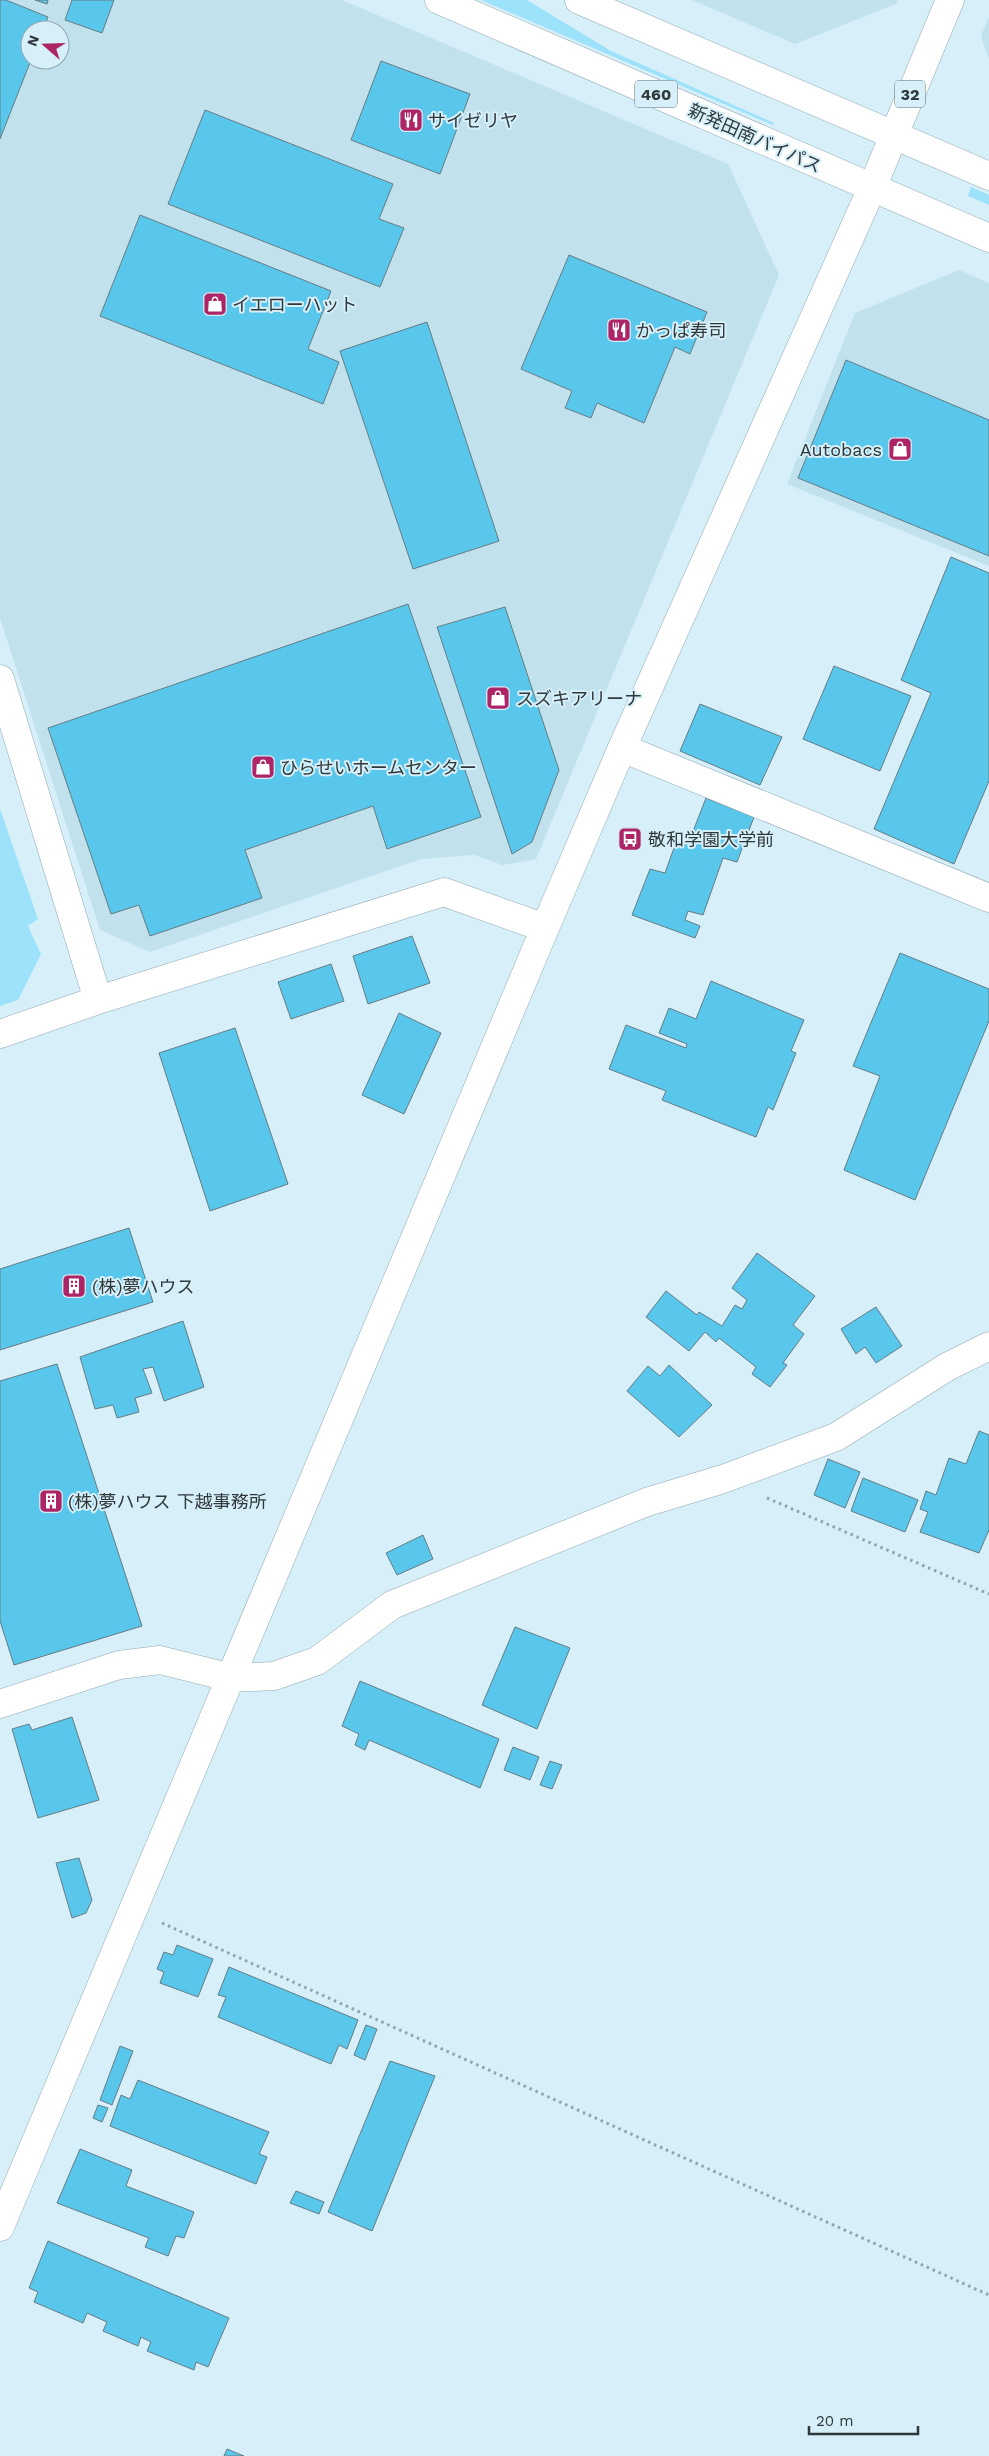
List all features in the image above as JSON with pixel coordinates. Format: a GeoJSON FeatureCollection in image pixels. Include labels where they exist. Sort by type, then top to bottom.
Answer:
{"type":"FeatureCollection","features":[{"type":"Feature","properties":{"kind":"main road","name":"新発田南バイパス"},"geometry":{"type":"LineString","coordinates":[[439,0],[989,238]]}},
{"type":"Feature","properties":{"kind":"main road"},"geometry":{"type":"LineString","coordinates":[[579,0],[989,176]]}},
{"type":"Feature","properties":{"kind":"main road","name":"32"},"geometry":{"type":"LineString","coordinates":[[872,188],[950,0]]}},
{"type":"Feature","properties":{"kind":"main road"},"geometry":{"type":"LineString","coordinates":[[0,2227],[232,1678],[545,928],[622,748],[872,188]]}},
{"type":"Feature","properties":{"kind":"main road"},"geometry":{"type":"LineString","coordinates":[[0,679],[98,1000]]}},
{"type":"Feature","properties":{"kind":"main road"},"geometry":{"type":"LineString","coordinates":[[622,748],[978,894]]}},
{"type":"Feature","properties":{"kind":"main road"},"geometry":{"type":"LineString","coordinates":[[0,1034],[98,1000],[444,892],[545,928]]}},
{"type":"Feature","properties":{"kind":"main road"},"geometry":{"type":"LineString","coordinates":[[0,1704],[119,1665],[160,1660],[232,1678],[274,1676],[317,1661],[392,1604],[647,1502],[722,1479],[836,1437],[947,1367],[989,1346]]}},
{"type":"Feature","properties":{"kind":"path"},"geometry":{"type":"LineString","coordinates":[[722,1479],[989,1594]]}},
{"type":"Feature","properties":{"kind":"path"},"geometry":{"type":"LineString","coordinates":[[134,1911],[989,2295]]}},
{"type":"Feature","properties":{"kind":"shaded area"},"geometry":{"type":"Polygon","coordinates":[[[0,0],[342,0],[728,164],[779,275],[536,859],[502,865],[475,855],[421,859],[150,952],[100,930],[0,618],[0,0]]]}},
{"type":"Feature","properties":{"kind":"shaded area"},"geometry":{"type":"Polygon","coordinates":[[[481,0],[527,0],[611,51],[774,123],[773,125],[481,0]]]}},
{"type":"Feature","properties":{"kind":"shaded area"},"geometry":{"type":"Polygon","coordinates":[[[692,0],[898,0],[896,4],[795,44],[692,0]]]}},
{"type":"Feature","properties":{"kind":"shaded area"},"geometry":{"type":"Polygon","coordinates":[[[989,17],[989,59],[981,36],[989,17]]]}},
{"type":"Feature","properties":{"kind":"shaded area"},"geometry":{"type":"Polygon","coordinates":[[[971,187],[989,195],[989,205],[968,196],[971,187]]]}},
{"type":"Feature","properties":{"kind":"shaded area"},"geometry":{"type":"Polygon","coordinates":[[[959,270],[989,283],[989,566],[787,484],[855,313],[959,270]]]}},
{"type":"Feature","properties":{"kind":"shaded area"},"geometry":{"type":"Polygon","coordinates":[[[0,809],[38,919],[28,926],[41,954],[18,1000],[0,1006],[0,809]]]}},
{"type":"Feature","properties":{"kind":"building"},"geometry":{"type":"Polygon","coordinates":[[[0,0],[6,0],[48,17],[47,20],[20,20],[20,70],[27,70],[0,139],[0,0]]]}},
{"type":"Feature","properties":{"kind":"building"},"geometry":{"type":"Polygon","coordinates":[[[35,0],[48,0],[47,4],[35,0]]]}},
{"type":"Feature","properties":{"kind":"building"},"geometry":{"type":"Polygon","coordinates":[[[72,0],[114,0],[102,33],[70,22],[70,20],[65,20],[72,0]]]}},
{"type":"Feature","properties":{"kind":"building"},"geometry":{"type":"Polygon","coordinates":[[[381,61],[470,94],[440,174],[351,140],[381,61]]]}},
{"type":"Feature","properties":{"kind":"building"},"geometry":{"type":"Polygon","coordinates":[[[205,110],[393,184],[379,219],[404,228],[380,287],[168,204],[205,110]]]}},
{"type":"Feature","properties":{"kind":"building","name":"イエローハット"},"geometry":{"type":"Polygon","coordinates":[[[140,215],[331,291],[308,349],[339,362],[323,404],[100,316],[140,215]]]}},
{"type":"Feature","properties":{"kind":"building","name":"かっぱ寿司"},"geometry":{"type":"Polygon","coordinates":[[[569,255],[707,312],[690,354],[675,347],[644,423],[597,403],[591,418],[565,408],[572,391],[521,369],[569,255]]]}},
{"type":"Feature","properties":{"kind":"building"},"geometry":{"type":"Polygon","coordinates":[[[427,322],[499,541],[413,569],[340,351],[427,322]]]}},
{"type":"Feature","properties":{"kind":"building","name":"Autobacs"},"geometry":{"type":"Polygon","coordinates":[[[846,360],[989,420],[989,556],[798,478],[846,360]]]}},
{"type":"Feature","properties":{"kind":"building"},"geometry":{"type":"Polygon","coordinates":[[[951,557],[989,573],[989,781],[954,864],[874,829],[931,693],[901,680],[951,557]]]}},
{"type":"Feature","properties":{"kind":"building","name":"ひらせいホームセンター"},"geometry":{"type":"Polygon","coordinates":[[[408,604],[481,817],[387,849],[373,806],[245,850],[262,898],[150,936],[139,905],[111,914],[48,728],[408,604]]]}},
{"type":"Feature","properties":{"kind":"building","name":"スズキアリーナ"},"geometry":{"type":"Polygon","coordinates":[[[505,607],[559,770],[532,842],[512,854],[437,627],[505,607]]]}},
{"type":"Feature","properties":{"kind":"building"},"geometry":{"type":"Polygon","coordinates":[[[834,666],[911,696],[880,771],[803,739],[834,666]]]}},
{"type":"Feature","properties":{"kind":"building"},"geometry":{"type":"Polygon","coordinates":[[[700,704],[782,737],[760,785],[680,751],[700,704]]]}},
{"type":"Feature","properties":{"kind":"building"},"geometry":{"type":"Polygon","coordinates":[[[706,798],[754,817],[737,862],[723,858],[703,915],[688,911],[685,920],[700,926],[695,938],[632,915],[650,869],[665,873],[679,834],[690,839],[706,798]]]}},
{"type":"Feature","properties":{"kind":"building"},"geometry":{"type":"Polygon","coordinates":[[[412,936],[430,983],[368,1004],[353,956],[412,936]]]}},
{"type":"Feature","properties":{"kind":"building"},"geometry":{"type":"Polygon","coordinates":[[[900,953],[989,989],[989,1021],[915,1200],[844,1170],[880,1076],[853,1066],[900,953]]]}},
{"type":"Feature","properties":{"kind":"building"},"geometry":{"type":"Polygon","coordinates":[[[331,964],[344,1001],[291,1019],[278,982],[331,964]]]}},
{"type":"Feature","properties":{"kind":"building"},"geometry":{"type":"Polygon","coordinates":[[[711,981],[804,1020],[791,1051],[796,1053],[773,1110],[768,1107],[756,1137],[662,1100],[666,1091],[609,1069],[626,1025],[686,1048],[687,1044],[659,1033],[669,1008],[696,1019],[711,981]]]}},
{"type":"Feature","properties":{"kind":"building"},"geometry":{"type":"Polygon","coordinates":[[[399,1013],[441,1033],[404,1114],[362,1095],[399,1013]]]}},
{"type":"Feature","properties":{"kind":"building"},"geometry":{"type":"Polygon","coordinates":[[[235,1028],[288,1184],[210,1211],[159,1053],[235,1028]]]}},
{"type":"Feature","properties":{"kind":"building","name":"(株)夢ハウス"},"geometry":{"type":"Polygon","coordinates":[[[129,1228],[153,1302],[0,1350],[0,1269],[129,1228]]]}},
{"type":"Feature","properties":{"kind":"building"},"geometry":{"type":"Polygon","coordinates":[[[757,1253],[815,1296],[793,1325],[804,1334],[783,1363],[787,1365],[770,1387],[752,1374],[756,1367],[719,1338],[716,1342],[705,1332],[689,1351],[646,1317],[666,1291],[697,1315],[699,1312],[722,1326],[735,1305],[742,1309],[747,1300],[732,1288],[757,1253]]]}},
{"type":"Feature","properties":{"kind":"building"},"geometry":{"type":"Polygon","coordinates":[[[876,1307],[902,1346],[876,1363],[865,1347],[856,1354],[841,1329],[876,1307]]]}},
{"type":"Feature","properties":{"kind":"building"},"geometry":{"type":"Polygon","coordinates":[[[183,1321],[204,1387],[164,1401],[153,1367],[143,1369],[152,1393],[135,1398],[139,1412],[117,1418],[113,1405],[95,1409],[80,1357],[183,1321]]]}},
{"type":"Feature","properties":{"kind":"building","name":"(株)夢ハウス 下越事務所"},"geometry":{"type":"Polygon","coordinates":[[[57,1364],[142,1626],[14,1665],[0,1621],[0,1381],[57,1364]]]}},
{"type":"Feature","properties":{"kind":"building"},"geometry":{"type":"Polygon","coordinates":[[[669,1365],[712,1405],[679,1437],[627,1391],[648,1366],[660,1376],[669,1365]]]}},
{"type":"Feature","properties":{"kind":"building"},"geometry":{"type":"Polygon","coordinates":[[[979,1431],[989,1435],[989,1530],[979,1553],[920,1532],[928,1512],[920,1509],[926,1491],[936,1495],[949,1458],[966,1464],[979,1431]]]}},
{"type":"Feature","properties":{"kind":"building"},"geometry":{"type":"Polygon","coordinates":[[[828,1459],[860,1472],[845,1508],[814,1495],[828,1459]]]}},
{"type":"Feature","properties":{"kind":"building"},"geometry":{"type":"Polygon","coordinates":[[[863,1478],[918,1500],[905,1532],[851,1511],[863,1478]]]}},
{"type":"Feature","properties":{"kind":"building"},"geometry":{"type":"Polygon","coordinates":[[[423,1535],[433,1559],[397,1575],[386,1553],[423,1535]]]}},
{"type":"Feature","properties":{"kind":"building"},"geometry":{"type":"Polygon","coordinates":[[[515,1627],[570,1648],[537,1729],[482,1705],[515,1627]]]}},
{"type":"Feature","properties":{"kind":"building"},"geometry":{"type":"Polygon","coordinates":[[[360,1681],[499,1739],[480,1788],[369,1740],[365,1750],[355,1745],[359,1734],[342,1726],[360,1681]]]}},
{"type":"Feature","properties":{"kind":"building"},"geometry":{"type":"Polygon","coordinates":[[[72,1717],[99,1800],[38,1818],[12,1729],[29,1724],[32,1730],[72,1717]]]}},
{"type":"Feature","properties":{"kind":"building"},"geometry":{"type":"Polygon","coordinates":[[[513,1747],[539,1757],[530,1780],[504,1770],[513,1747]]]}},
{"type":"Feature","properties":{"kind":"building"},"geometry":{"type":"Polygon","coordinates":[[[550,1761],[562,1765],[552,1789],[540,1785],[550,1761]]]}},
{"type":"Feature","properties":{"kind":"building"},"geometry":{"type":"Polygon","coordinates":[[[79,1858],[92,1900],[86,1913],[72,1918],[56,1863],[79,1858]]]}},
{"type":"Feature","properties":{"kind":"building"},"geometry":{"type":"Polygon","coordinates":[[[177,1945],[213,1959],[198,1997],[160,1983],[164,1972],[157,1969],[164,1952],[173,1955],[177,1945]]]}},
{"type":"Feature","properties":{"kind":"building"},"geometry":{"type":"Polygon","coordinates":[[[229,1967],[358,2020],[347,2049],[339,2045],[331,2064],[218,2017],[226,1997],[218,1995],[229,1967]]]}},
{"type":"Feature","properties":{"kind":"building"},"geometry":{"type":"Polygon","coordinates":[[[366,2025],[377,2029],[365,2060],[354,2055],[366,2025]]]}},
{"type":"Feature","properties":{"kind":"building"},"geometry":{"type":"Polygon","coordinates":[[[120,2046],[133,2051],[112,2105],[100,2100],[120,2046]]]}},
{"type":"Feature","properties":{"kind":"building"},"geometry":{"type":"Polygon","coordinates":[[[390,2061],[435,2076],[372,2231],[328,2212],[390,2061]]]}},
{"type":"Feature","properties":{"kind":"building"},"geometry":{"type":"Polygon","coordinates":[[[138,2080],[269,2132],[259,2154],[267,2157],[256,2184],[110,2126],[121,2095],[130,2099],[138,2080]]]}},
{"type":"Feature","properties":{"kind":"building"},"geometry":{"type":"Polygon","coordinates":[[[98,2105],[108,2108],[102,2122],[93,2118],[98,2105]]]}},
{"type":"Feature","properties":{"kind":"building"},"geometry":{"type":"Polygon","coordinates":[[[80,2149],[132,2170],[126,2186],[194,2212],[184,2238],[176,2236],[168,2256],[145,2247],[149,2238],[57,2203],[80,2149]]]}},
{"type":"Feature","properties":{"kind":"building"},"geometry":{"type":"Polygon","coordinates":[[[296,2191],[324,2202],[319,2214],[290,2203],[296,2191]]]}},
{"type":"Feature","properties":{"kind":"building"},"geometry":{"type":"Polygon","coordinates":[[[48,2241],[229,2318],[208,2367],[196,2362],[194,2370],[147,2351],[151,2342],[141,2337],[138,2346],[103,2331],[107,2322],[87,2313],[83,2323],[34,2302],[38,2292],[29,2288],[48,2241]]]}},
{"type":"Feature","properties":{"kind":"building"},"geometry":{"type":"Polygon","coordinates":[[[227,2449],[244,2456],[224,2456],[227,2449]]]}},
{"type":"Feature","properties":{"kind":"place","name":"サイゼリヤ"},"geometry":{"type":"Point","coordinates":[411,120]}},
{"type":"Feature","properties":{"kind":"place","name":"イエローハット"},"geometry":{"type":"Point","coordinates":[215,304]}},
{"type":"Feature","properties":{"kind":"place","name":"かっぱ寿司"},"geometry":{"type":"Point","coordinates":[619,330]}},
{"type":"Feature","properties":{"kind":"place","name":"Autobacs"},"geometry":{"type":"Point","coordinates":[900,449]}},
{"type":"Feature","properties":{"kind":"place","name":"スズキアリーナ"},"geometry":{"type":"Point","coordinates":[498,698]}},
{"type":"Feature","properties":{"kind":"place","name":"ひらせいホームセンター"},"geometry":{"type":"Point","coordinates":[263,767]}},
{"type":"Feature","properties":{"kind":"place","name":"敬和学園大学前"},"geometry":{"type":"Point","coordinates":[630,839]}},
{"type":"Feature","properties":{"kind":"place","name":"(株)夢ハウス"},"geometry":{"type":"Point","coordinates":[74,1286]}},
{"type":"Feature","properties":{"kind":"place","name":"(株)夢ハウス 下越事務所"},"geometry":{"type":"Point","coordinates":[51,1501]}}]}
